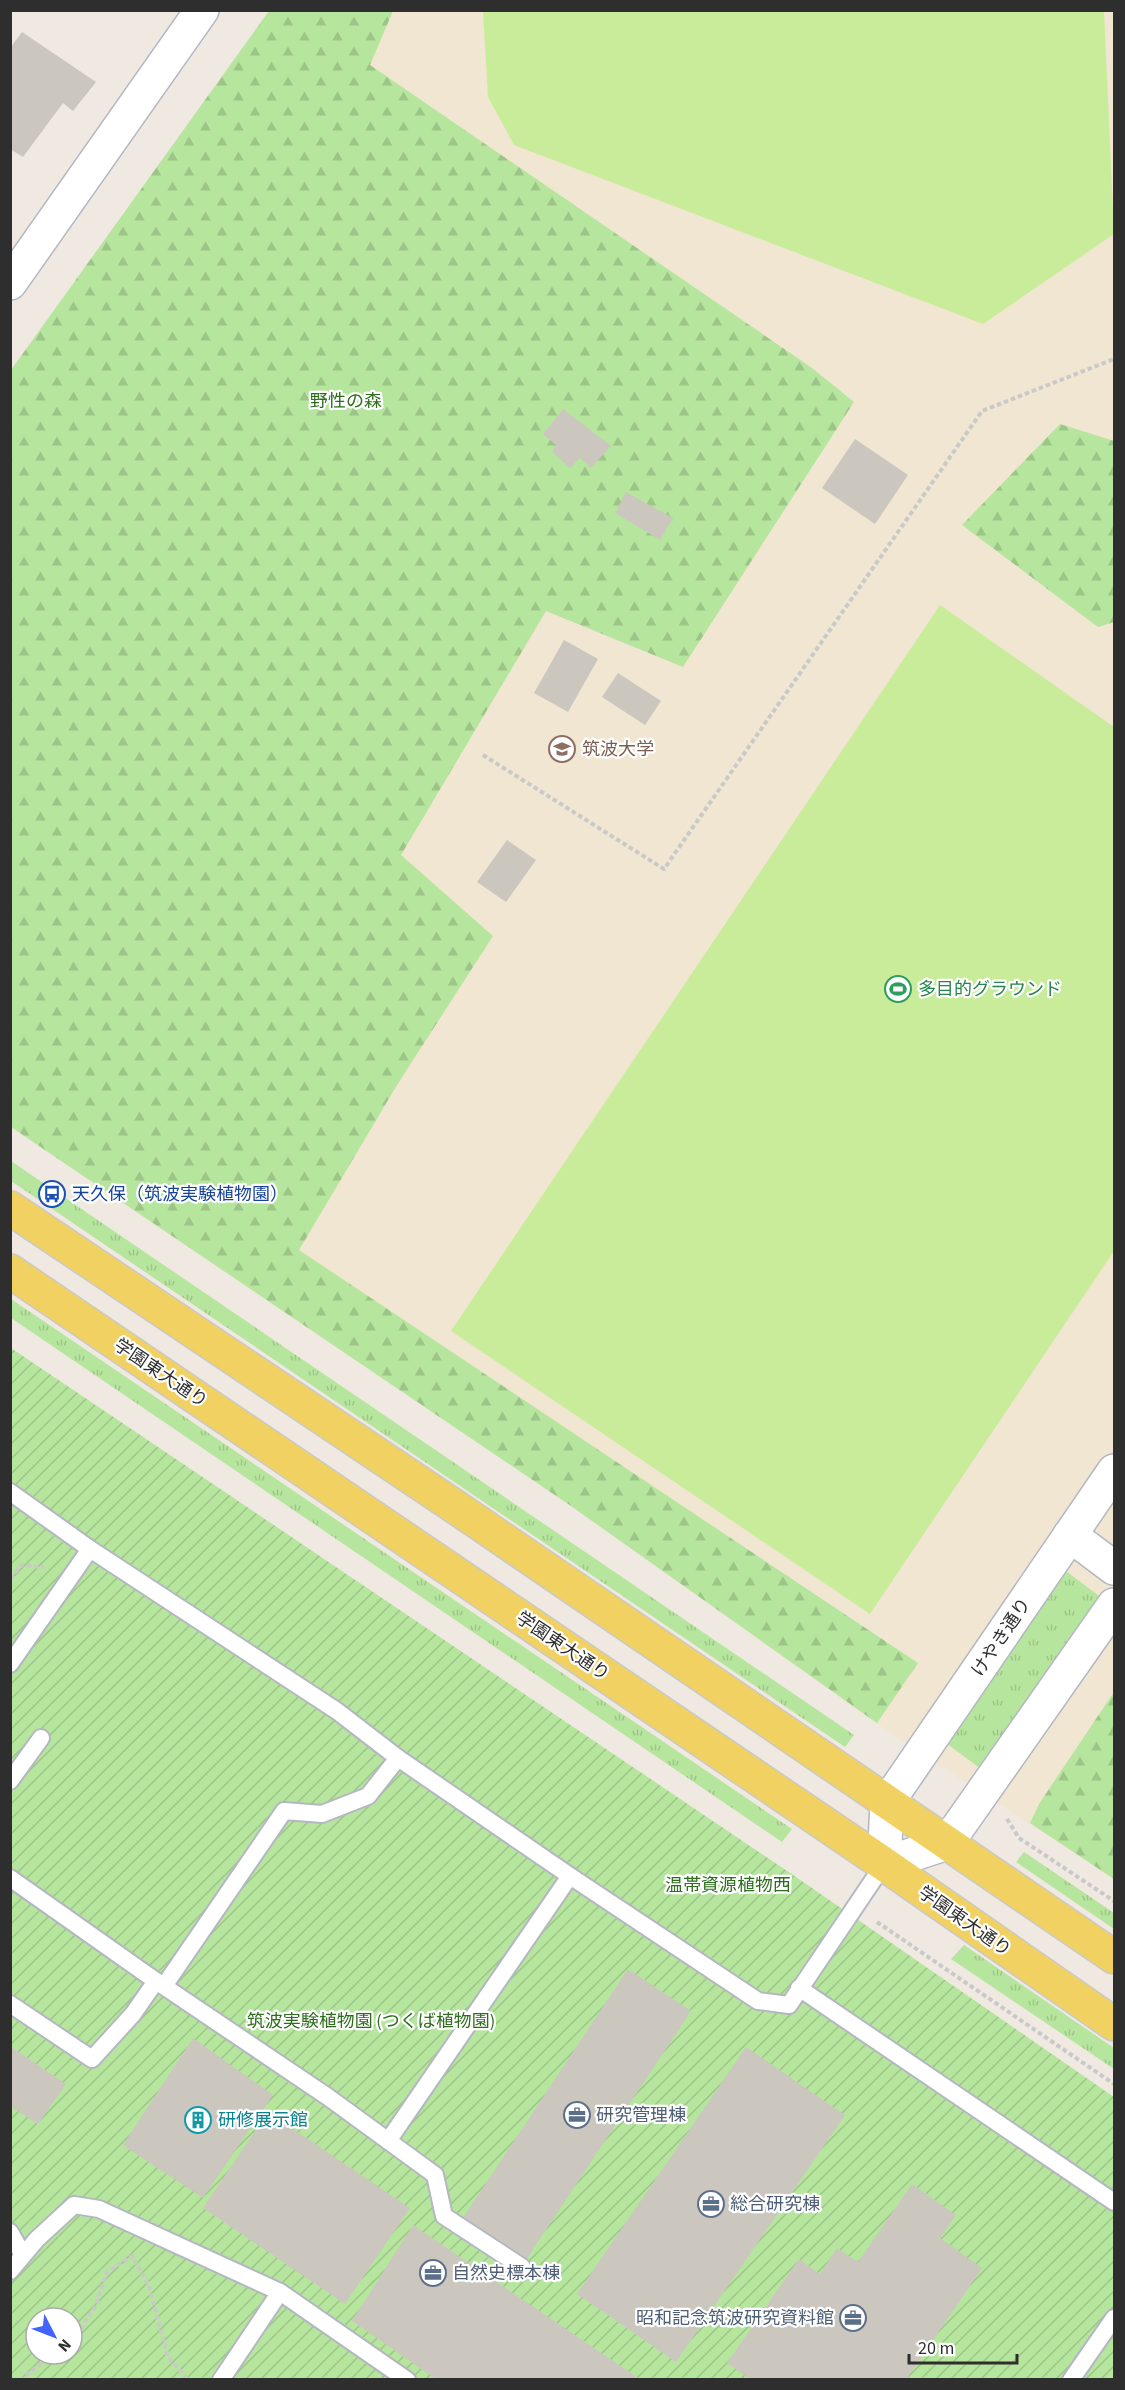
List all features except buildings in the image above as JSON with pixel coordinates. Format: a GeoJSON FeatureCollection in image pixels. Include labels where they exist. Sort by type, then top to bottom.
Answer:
{"type":"FeatureCollection","features":[{"type":"Feature","properties":{"kind":"main road"},"geometry":{"type":"LineString","coordinates":[[10,1208],[476,1521],[1114,1957]]}},
{"type":"Feature","properties":{"kind":"main road","name":"学園東大通り"},"geometry":{"type":"LineString","coordinates":[[10,1271],[884,1864],[1114,2024]]}},
{"type":"Feature","properties":{"kind":"street"},"geometry":{"type":"LineString","coordinates":[[10,283],[202,10]]}},
{"type":"Feature","properties":{"kind":"street","name":"けやき通り"},"geometry":{"type":"LineString","coordinates":[[887,1803],[1114,1471]]}},
{"type":"Feature","properties":{"kind":"street"},"geometry":{"type":"LineString","coordinates":[[1070,1535],[1114,1568]]}},
{"type":"Feature","properties":{"kind":"street"},"geometry":{"type":"LineString","coordinates":[[887,1803],[884,1864],[947,1843],[1114,1605]]}},
{"type":"Feature","properties":{"kind":"lane"},"geometry":{"type":"LineString","coordinates":[[10,1492],[90,1549],[337,1711],[398,1758],[758,2001],[789,2005],[884,1864]]}},
{"type":"Feature","properties":{"kind":"lane"},"geometry":{"type":"LineString","coordinates":[[10,1664],[90,1549]]}},
{"type":"Feature","properties":{"kind":"lane"},"geometry":{"type":"LineString","coordinates":[[10,1781],[41,1738]]}},
{"type":"Feature","properties":{"kind":"lane"},"geometry":{"type":"LineString","coordinates":[[10,2004],[92,2059],[160,1984],[285,1811],[322,1814],[368,1796],[398,1758]]}},
{"type":"Feature","properties":{"kind":"lane"},"geometry":{"type":"LineString","coordinates":[[388,2141],[570,1876]]}},
{"type":"Feature","properties":{"kind":"lane"},"geometry":{"type":"LineString","coordinates":[[12,1883],[262,2051],[435,2175],[444,2216],[522,2267]]}},
{"type":"Feature","properties":{"kind":"lane"},"geometry":{"type":"LineString","coordinates":[[799,1988],[1114,2202]]}},
{"type":"Feature","properties":{"kind":"lane"},"geometry":{"type":"LineString","coordinates":[[10,2271],[23,2255],[74,2205],[99,2209],[280,2292],[407,2379]]}},
{"type":"Feature","properties":{"kind":"lane"},"geometry":{"type":"LineString","coordinates":[[10,2232],[23,2255]]}},
{"type":"Feature","properties":{"kind":"lane"},"geometry":{"type":"LineString","coordinates":[[221,2379],[280,2292]]}},
{"type":"Feature","properties":{"kind":"lane"},"geometry":{"type":"LineString","coordinates":[[1071,2379],[1114,2318]]}},
{"type":"Feature","properties":{"kind":"path"},"geometry":{"type":"LineString","coordinates":[[483,755],[664,869],[982,411],[1114,359]]}},
{"type":"Feature","properties":{"kind":"path"},"geometry":{"type":"LineString","coordinates":[[10,1578],[22,1565],[42,1567],[68,1533]]}},
{"type":"Feature","properties":{"kind":"path"},"geometry":{"type":"LineString","coordinates":[[1006,1817],[1019,1838],[1114,1901]]}},
{"type":"Feature","properties":{"kind":"path"},"geometry":{"type":"LineString","coordinates":[[877,1922],[1114,2084]]}},
{"type":"Feature","properties":{"kind":"path"},"geometry":{"type":"LineString","coordinates":[[84,2323],[95,2307],[108,2272],[132,2256],[149,2286],[168,2357],[188,2379]]}},
{"type":"Feature","properties":{"kind":"path"},"geometry":{"type":"LineString","coordinates":[[20,2379],[37,2366]]}},
{"type":"Feature","properties":{"kind":"shaded area","name":"筑波大学"},"geometry":{"type":"Polygon","coordinates":[[[269,11],[1114,11],[1114,1879],[889,1732],[571,1506],[11,1127],[11,370],[269,11]]]}},
{"type":"Feature","properties":{"kind":"green space","name":"野性の森"},"geometry":{"type":"Polygon","coordinates":[[[269,11],[393,11],[370,65],[812,368],[854,402],[683,667],[546,611],[401,855],[493,936],[397,1085],[299,1250],[918,1663],[877,1723],[571,1506],[11,1127],[11,370],[269,11]]]}},
{"type":"Feature","properties":{"kind":"green space"},"geometry":{"type":"Polygon","coordinates":[[[483,11],[1104,11],[1114,234],[983,324],[514,145],[488,97],[483,11]]]}},
{"type":"Feature","properties":{"kind":"green space"},"geometry":{"type":"Polygon","coordinates":[[[1060,424],[1114,441],[1114,622],[1098,627],[962,525],[1060,424]]]}},
{"type":"Feature","properties":{"kind":"green space","name":"多目的グラウンド"},"geometry":{"type":"Polygon","coordinates":[[[940,605],[1114,727],[1114,1251],[870,1614],[451,1331],[940,605]]]}},
{"type":"Feature","properties":{"kind":"green space"},"geometry":{"type":"Polygon","coordinates":[[[10,1161],[854,1735],[845,1747],[11,1181],[10,1161]]]}},
{"type":"Feature","properties":{"kind":"green space"},"geometry":{"type":"Polygon","coordinates":[[[10,1299],[792,1829],[782,1842],[11,1318],[10,1299]]]}},
{"type":"Feature","properties":{"kind":"green space","name":"筑波実験植物園 (つくば植物園)"},"geometry":{"type":"Polygon","coordinates":[[[11,1348],[796,1877],[1114,2097],[1114,2379],[11,2379],[11,1348]]]}},
{"type":"Feature","properties":{"kind":"green space"},"geometry":{"type":"Polygon","coordinates":[[[1066,1571],[1099,1596],[981,1769],[946,1743],[1066,1571]]]}},
{"type":"Feature","properties":{"kind":"green space"},"geometry":{"type":"Polygon","coordinates":[[[1114,1692],[1114,1879],[1030,1823],[1039,1804],[1114,1692]]]}},
{"type":"Feature","properties":{"kind":"green space"},"geometry":{"type":"Polygon","coordinates":[[[1024,1852],[1114,1913],[1114,1929],[1016,1862],[1024,1852]]]}},
{"type":"Feature","properties":{"kind":"green space"},"geometry":{"type":"Polygon","coordinates":[[[964,1945],[1114,2048],[1114,2069],[951,1959],[964,1945]]]}},
{"type":"Feature","properties":{"kind":"place","name":"筑波大学"},"geometry":{"type":"Point","coordinates":[562,749]}},
{"type":"Feature","properties":{"kind":"place","name":"多目的グラウンド"},"geometry":{"type":"Point","coordinates":[898,989]}},
{"type":"Feature","properties":{"kind":"place","name":"天久保（筑波実験植物園）"},"geometry":{"type":"Point","coordinates":[52,1194]}},
{"type":"Feature","properties":{"kind":"place","name":"研究管理棟"},"geometry":{"type":"Point","coordinates":[577,2115]}},
{"type":"Feature","properties":{"kind":"place","name":"研修展示館"},"geometry":{"type":"Point","coordinates":[198,2120]}},
{"type":"Feature","properties":{"kind":"place","name":"総合研究棟"},"geometry":{"type":"Point","coordinates":[711,2204]}},
{"type":"Feature","properties":{"kind":"place","name":"自然史標本棟"},"geometry":{"type":"Point","coordinates":[433,2273]}},
{"type":"Feature","properties":{"kind":"place","name":"昭和記念筑波研究資料館"},"geometry":{"type":"Point","coordinates":[853,2318]}},
{"type":"Feature","properties":{"kind":"park label","name":"温帯資源植物西"},"geometry":{"type":"Point","coordinates":[728,1885]}}]}
